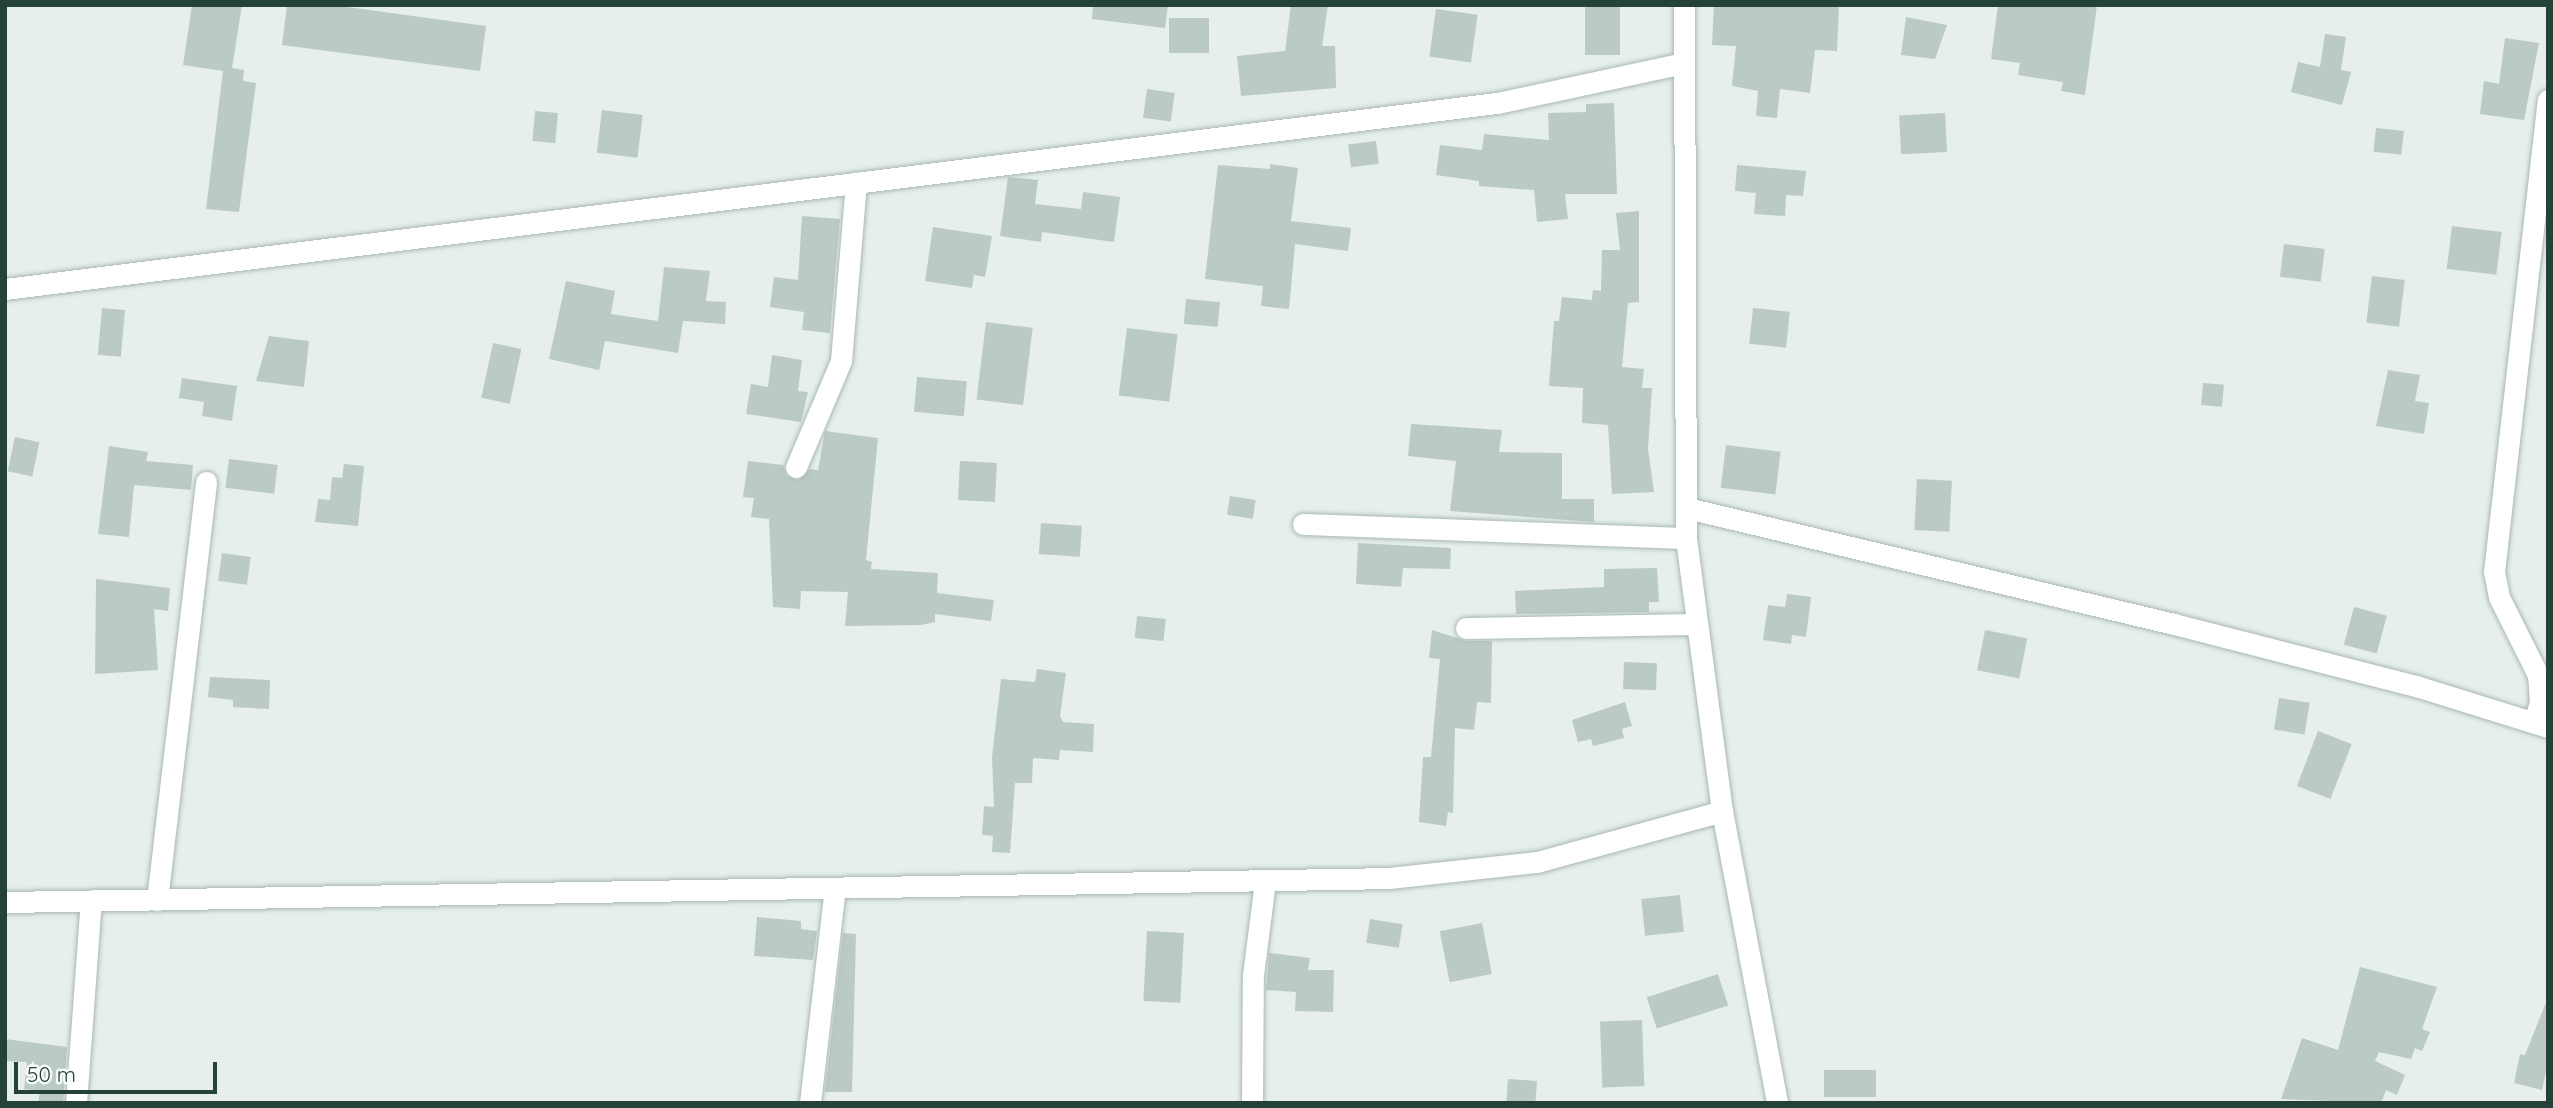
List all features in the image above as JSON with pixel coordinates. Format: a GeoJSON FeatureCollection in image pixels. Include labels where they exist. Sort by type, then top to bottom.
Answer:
{"type":"FeatureCollection","features":[{"type":"Feature","properties":{"kind":"street"},"geometry":{"type":"LineString","coordinates":[[1684,5],[1686,538],[1721,811],[1777,1103]]}},
{"type":"Feature","properties":{"kind":"street"},"geometry":{"type":"LineString","coordinates":[[5,289],[1497,103],[1683,63]]}},
{"type":"Feature","properties":{"kind":"street"},"geometry":{"type":"LineString","coordinates":[[1687,508],[2188,627],[2541,724],[2538,676],[2499,597],[2494,572],[2548,100]]}},
{"type":"Feature","properties":{"kind":"street"},"geometry":{"type":"LineString","coordinates":[[796,467],[824,412],[841,361],[856,183]]}},
{"type":"Feature","properties":{"kind":"street"},"geometry":{"type":"LineString","coordinates":[[156,900],[206,482]]}},
{"type":"Feature","properties":{"kind":"street"},"geometry":{"type":"LineString","coordinates":[[1303,524],[1686,538]]}},
{"type":"Feature","properties":{"kind":"street"},"geometry":{"type":"LineString","coordinates":[[1466,628],[1697,625]]}},
{"type":"Feature","properties":{"kind":"street"},"geometry":{"type":"LineString","coordinates":[[5,902],[1265,881],[1457,874],[1537,862],[1721,811]]}},
{"type":"Feature","properties":{"kind":"street"},"geometry":{"type":"LineString","coordinates":[[1252,1103],[1253,975],[1265,881]]}},
{"type":"Feature","properties":{"kind":"street"},"geometry":{"type":"LineString","coordinates":[[810,1103],[835,888]]}},
{"type":"Feature","properties":{"kind":"street"},"geometry":{"type":"LineString","coordinates":[[76,1103],[91,901]]}},
{"type":"Feature","properties":{"kind":"building"},"geometry":{"type":"Polygon","coordinates":[[[192,5],[242,5],[232,68],[244,70],[243,81],[256,83],[239,212],[206,209],[223,71],[183,65],[192,5]]]}},
{"type":"Feature","properties":{"kind":"building"},"geometry":{"type":"Polygon","coordinates":[[[287,5],[333,5],[486,26],[480,71],[282,45],[287,5]]]}},
{"type":"Feature","properties":{"kind":"building"},"geometry":{"type":"Polygon","coordinates":[[[1093,5],[1168,5],[1165,28],[1092,19],[1093,5]]]}},
{"type":"Feature","properties":{"kind":"building"},"geometry":{"type":"Polygon","coordinates":[[[1291,5],[1328,5],[1322,46],[1335,46],[1336,88],[1241,96],[1237,56],[1285,51],[1291,5]]]}},
{"type":"Feature","properties":{"kind":"building"},"geometry":{"type":"Polygon","coordinates":[[[1585,5],[1620,5],[1620,55],[1585,55],[1585,5]]]}},
{"type":"Feature","properties":{"kind":"building"},"geometry":{"type":"Polygon","coordinates":[[[1714,5],[1839,5],[1837,51],[1815,50],[1810,93],[1780,89],[1777,118],[1756,116],[1758,91],[1732,86],[1736,46],[1712,45],[1714,5]]]}},
{"type":"Feature","properties":{"kind":"building"},"geometry":{"type":"Polygon","coordinates":[[[1998,5],[2097,5],[2085,95],[2061,91],[2063,82],[2018,75],[2020,63],[1991,59],[1998,5]]]}},
{"type":"Feature","properties":{"kind":"building"},"geometry":{"type":"Polygon","coordinates":[[[1436,9],[1478,15],[1471,62],[1429,57],[1436,9]]]}},
{"type":"Feature","properties":{"kind":"building"},"geometry":{"type":"Polygon","coordinates":[[[1906,17],[1947,25],[1935,59],[1901,55],[1906,17]]]}},
{"type":"Feature","properties":{"kind":"building"},"geometry":{"type":"Polygon","coordinates":[[[1169,18],[1209,18],[1209,53],[1169,53],[1169,18]]]}},
{"type":"Feature","properties":{"kind":"building"},"geometry":{"type":"Polygon","coordinates":[[[2325,34],[2346,37],[2341,70],[2351,72],[2342,105],[2291,92],[2298,62],[2320,67],[2325,34]]]}},
{"type":"Feature","properties":{"kind":"building"},"geometry":{"type":"Polygon","coordinates":[[[2505,38],[2539,43],[2524,120],[2480,114],[2484,81],[2499,84],[2505,38]]]}},
{"type":"Feature","properties":{"kind":"building"},"geometry":{"type":"Polygon","coordinates":[[[1147,89],[1175,93],[1171,122],[1143,118],[1147,89]]]}},
{"type":"Feature","properties":{"kind":"building"},"geometry":{"type":"Polygon","coordinates":[[[1614,103],[1617,194],[1565,194],[1568,219],[1537,222],[1534,190],[1479,186],[1479,181],[1436,175],[1440,145],[1482,150],[1484,134],[1549,140],[1548,113],[1586,112],[1586,104],[1614,103]]]}},
{"type":"Feature","properties":{"kind":"building"},"geometry":{"type":"Polygon","coordinates":[[[602,110],[643,115],[637,158],[597,153],[602,110]]]}},
{"type":"Feature","properties":{"kind":"building"},"geometry":{"type":"Polygon","coordinates":[[[535,111],[558,113],[555,143],[532,141],[535,111]]]}},
{"type":"Feature","properties":{"kind":"building"},"geometry":{"type":"Polygon","coordinates":[[[1945,113],[1947,152],[1901,154],[1899,115],[1945,113]]]}},
{"type":"Feature","properties":{"kind":"building"},"geometry":{"type":"Polygon","coordinates":[[[2376,128],[2404,131],[2401,155],[2373,152],[2376,128]]]}},
{"type":"Feature","properties":{"kind":"building"},"geometry":{"type":"Polygon","coordinates":[[[1376,141],[1379,164],[1351,167],[1348,144],[1376,141]]]}},
{"type":"Feature","properties":{"kind":"building"},"geometry":{"type":"Polygon","coordinates":[[[1270,164],[1298,168],[1291,221],[1351,228],[1348,251],[1295,244],[1289,309],[1261,306],[1263,286],[1205,279],[1218,165],[1270,169],[1270,164]]]}},
{"type":"Feature","properties":{"kind":"building"},"geometry":{"type":"Polygon","coordinates":[[[1737,165],[1806,171],[1803,196],[1786,195],[1785,216],[1754,214],[1756,193],[1735,191],[1737,165]]]}},
{"type":"Feature","properties":{"kind":"building"},"geometry":{"type":"Polygon","coordinates":[[[1008,177],[1038,180],[1035,204],[1081,209],[1083,192],[1120,197],[1114,242],[1042,232],[1041,242],[1000,236],[1008,177]]]}},
{"type":"Feature","properties":{"kind":"building"},"geometry":{"type":"Polygon","coordinates":[[[1639,211],[1639,302],[1628,303],[1622,367],[1644,369],[1642,388],[1652,388],[1648,449],[1654,492],[1612,494],[1608,425],[1582,423],[1583,388],[1549,386],[1554,321],[1559,321],[1562,297],[1592,300],[1593,290],[1601,291],[1602,250],[1620,250],[1616,213],[1639,211]]]}},
{"type":"Feature","properties":{"kind":"building"},"geometry":{"type":"Polygon","coordinates":[[[802,216],[840,219],[830,333],[802,330],[804,312],[770,307],[774,277],[798,280],[802,216]]]}},
{"type":"Feature","properties":{"kind":"building"},"geometry":{"type":"Polygon","coordinates":[[[2452,226],[2502,232],[2496,275],[2447,269],[2452,226]]]}},
{"type":"Feature","properties":{"kind":"building"},"geometry":{"type":"Polygon","coordinates":[[[933,227],[992,236],[985,277],[974,275],[972,288],[925,281],[933,227]]]}},
{"type":"Feature","properties":{"kind":"building"},"geometry":{"type":"Polygon","coordinates":[[[2284,244],[2325,249],[2321,282],[2280,277],[2284,244]]]}},
{"type":"Feature","properties":{"kind":"building"},"geometry":{"type":"Polygon","coordinates":[[[664,267],[710,271],[706,301],[726,302],[725,324],[683,321],[678,353],[605,341],[599,370],[549,359],[566,281],[615,291],[611,314],[658,321],[664,267]]]}},
{"type":"Feature","properties":{"kind":"building"},"geometry":{"type":"Polygon","coordinates":[[[2372,276],[2405,280],[2399,327],[2366,323],[2372,276]]]}},
{"type":"Feature","properties":{"kind":"building"},"geometry":{"type":"Polygon","coordinates":[[[1186,299],[1220,302],[1218,327],[1184,324],[1186,299]]]}},
{"type":"Feature","properties":{"kind":"building"},"geometry":{"type":"Polygon","coordinates":[[[102,308],[125,310],[121,357],[98,355],[102,308]]]}},
{"type":"Feature","properties":{"kind":"building"},"geometry":{"type":"Polygon","coordinates":[[[1753,308],[1790,312],[1786,348],[1749,344],[1753,308]]]}},
{"type":"Feature","properties":{"kind":"building"},"geometry":{"type":"Polygon","coordinates":[[[986,322],[1033,328],[1023,405],[976,399],[986,322]]]}},
{"type":"Feature","properties":{"kind":"building"},"geometry":{"type":"Polygon","coordinates":[[[1127,328],[1178,334],[1169,402],[1119,395],[1127,328]]]}},
{"type":"Feature","properties":{"kind":"building"},"geometry":{"type":"Polygon","coordinates":[[[269,336],[309,341],[304,387],[256,381],[269,336]]]}},
{"type":"Feature","properties":{"kind":"building"},"geometry":{"type":"Polygon","coordinates":[[[493,343],[521,349],[510,404],[481,398],[493,343]]]}},
{"type":"Feature","properties":{"kind":"building"},"geometry":{"type":"Polygon","coordinates":[[[772,355],[802,360],[798,391],[808,392],[801,422],[746,414],[751,384],[768,387],[772,355]]]}},
{"type":"Feature","properties":{"kind":"building"},"geometry":{"type":"Polygon","coordinates":[[[2388,370],[2420,375],[2415,401],[2429,403],[2424,434],[2376,426],[2388,370]]]}},
{"type":"Feature","properties":{"kind":"building"},"geometry":{"type":"Polygon","coordinates":[[[917,377],[967,381],[964,416],[914,412],[917,377]]]}},
{"type":"Feature","properties":{"kind":"building"},"geometry":{"type":"Polygon","coordinates":[[[182,378],[237,386],[232,421],[202,416],[204,402],[179,398],[182,378]]]}},
{"type":"Feature","properties":{"kind":"building"},"geometry":{"type":"Polygon","coordinates":[[[2203,383],[2224,385],[2222,407],[2201,405],[2203,383]]]}},
{"type":"Feature","properties":{"kind":"building"},"geometry":{"type":"Polygon","coordinates":[[[1411,424],[1502,430],[1499,452],[1562,453],[1562,499],[1594,499],[1594,522],[1450,511],[1456,461],[1408,456],[1411,424]]]}},
{"type":"Feature","properties":{"kind":"building"},"geometry":{"type":"Polygon","coordinates":[[[825,431],[878,438],[866,560],[872,562],[871,569],[938,573],[937,593],[994,600],[991,621],[935,614],[935,622],[921,625],[845,626],[848,592],[801,591],[800,609],[773,607],[769,519],[751,517],[754,498],[743,497],[748,461],[783,465],[786,475],[798,480],[810,469],[818,470],[825,431]]]}},
{"type":"Feature","properties":{"kind":"building"},"geometry":{"type":"Polygon","coordinates":[[[15,437],[39,442],[32,476],[8,471],[15,437]]]}},
{"type":"Feature","properties":{"kind":"building"},"geometry":{"type":"Polygon","coordinates":[[[1726,445],[1781,452],[1775,494],[1721,488],[1726,445]]]}},
{"type":"Feature","properties":{"kind":"building"},"geometry":{"type":"Polygon","coordinates":[[[109,446],[148,452],[146,461],[193,465],[191,490],[134,485],[129,537],[98,534],[109,446]]]}},
{"type":"Feature","properties":{"kind":"building"},"geometry":{"type":"Polygon","coordinates":[[[229,459],[278,465],[274,494],[225,488],[229,459]]]}},
{"type":"Feature","properties":{"kind":"building"},"geometry":{"type":"Polygon","coordinates":[[[960,461],[997,463],[995,502],[958,500],[960,461]]]}},
{"type":"Feature","properties":{"kind":"building"},"geometry":{"type":"Polygon","coordinates":[[[344,464],[364,466],[358,526],[315,522],[318,499],[330,500],[332,477],[342,478],[344,464]]]}},
{"type":"Feature","properties":{"kind":"building"},"geometry":{"type":"Polygon","coordinates":[[[1917,479],[1952,481],[1949,532],[1914,530],[1917,479]]]}},
{"type":"Feature","properties":{"kind":"building"},"geometry":{"type":"Polygon","coordinates":[[[1230,496],[1256,500],[1253,519],[1227,515],[1230,496]]]}},
{"type":"Feature","properties":{"kind":"building"},"geometry":{"type":"Polygon","coordinates":[[[1041,523],[1082,526],[1080,557],[1039,554],[1041,523]]]}},
{"type":"Feature","properties":{"kind":"building"},"geometry":{"type":"Polygon","coordinates":[[[1358,543],[1451,548],[1450,569],[1403,568],[1401,587],[1356,584],[1358,543]]]}},
{"type":"Feature","properties":{"kind":"building"},"geometry":{"type":"Polygon","coordinates":[[[222,553],[251,557],[247,585],[218,581],[222,553]]]}},
{"type":"Feature","properties":{"kind":"building"},"geometry":{"type":"Polygon","coordinates":[[[1657,568],[1659,602],[1649,602],[1649,612],[1516,614],[1515,591],[1604,587],[1604,569],[1657,568]]]}},
{"type":"Feature","properties":{"kind":"building"},"geometry":{"type":"Polygon","coordinates":[[[96,579],[170,588],[168,611],[154,609],[158,670],[95,674],[96,579]]]}},
{"type":"Feature","properties":{"kind":"building"},"geometry":{"type":"Polygon","coordinates":[[[1787,594],[1811,597],[1806,637],[1792,635],[1791,644],[1763,640],[1768,605],[1785,607],[1787,594]]]}},
{"type":"Feature","properties":{"kind":"building"},"geometry":{"type":"Polygon","coordinates":[[[2354,607],[2387,616],[2377,653],[2344,645],[2354,607]]]}},
{"type":"Feature","properties":{"kind":"building"},"geometry":{"type":"Polygon","coordinates":[[[1137,616],[1166,619],[1164,641],[1135,638],[1137,616]]]}},
{"type":"Feature","properties":{"kind":"building"},"geometry":{"type":"Polygon","coordinates":[[[1432,630],[1466,641],[1492,641],[1491,703],[1477,702],[1474,730],[1455,728],[1453,813],[1448,812],[1446,826],[1419,822],[1423,757],[1431,757],[1440,659],[1429,658],[1432,630]]]}},
{"type":"Feature","properties":{"kind":"building"},"geometry":{"type":"Polygon","coordinates":[[[1985,630],[2027,638],[2019,678],[1977,670],[1985,630]]]}},
{"type":"Feature","properties":{"kind":"building"},"geometry":{"type":"Polygon","coordinates":[[[1624,662],[1657,663],[1656,690],[1623,689],[1624,662]]]}},
{"type":"Feature","properties":{"kind":"building"},"geometry":{"type":"Polygon","coordinates":[[[1037,669],[1066,673],[1060,716],[1063,722],[1094,724],[1093,752],[1060,750],[1059,760],[1033,758],[1032,783],[1015,783],[1010,853],[992,852],[993,836],[982,835],[984,806],[994,807],[992,757],[1001,679],[1035,682],[1037,669]]]}},
{"type":"Feature","properties":{"kind":"building"},"geometry":{"type":"Polygon","coordinates":[[[210,677],[270,680],[269,709],[233,707],[233,700],[208,697],[210,677]]]}},
{"type":"Feature","properties":{"kind":"building"},"geometry":{"type":"Polygon","coordinates":[[[2279,698],[2310,703],[2305,734],[2274,730],[2279,698]]]}},
{"type":"Feature","properties":{"kind":"building"},"geometry":{"type":"Polygon","coordinates":[[[1625,702],[1632,726],[1622,729],[1624,738],[1593,746],[1591,739],[1578,742],[1572,720],[1625,702]]]}},
{"type":"Feature","properties":{"kind":"building"},"geometry":{"type":"Polygon","coordinates":[[[2318,731],[2352,744],[2330,799],[2297,786],[2318,731]]]}},
{"type":"Feature","properties":{"kind":"building"},"geometry":{"type":"Polygon","coordinates":[[[1680,895],[1684,932],[1645,936],[1641,899],[1680,895]]]}},
{"type":"Feature","properties":{"kind":"building"},"geometry":{"type":"Polygon","coordinates":[[[757,917],[801,921],[801,929],[817,931],[813,960],[754,956],[757,917]]]}},
{"type":"Feature","properties":{"kind":"building"},"geometry":{"type":"Polygon","coordinates":[[[1370,919],[1403,924],[1399,948],[1366,943],[1370,919]]]}},
{"type":"Feature","properties":{"kind":"building"},"geometry":{"type":"Polygon","coordinates":[[[1482,923],[1492,974],[1450,982],[1440,931],[1482,923]]]}},
{"type":"Feature","properties":{"kind":"building"},"geometry":{"type":"Polygon","coordinates":[[[1147,931],[1184,933],[1180,1003],[1143,1001],[1147,931]]]}},
{"type":"Feature","properties":{"kind":"building"},"geometry":{"type":"Polygon","coordinates":[[[843,933],[856,934],[852,1092],[825,1092],[843,933]]]}},
{"type":"Feature","properties":{"kind":"building"},"geometry":{"type":"Polygon","coordinates":[[[1269,953],[1310,958],[1308,970],[1334,970],[1333,1012],[1295,1011],[1296,992],[1266,990],[1269,953]]]}},
{"type":"Feature","properties":{"kind":"building"},"geometry":{"type":"Polygon","coordinates":[[[2360,967],[2437,987],[2422,1029],[2430,1032],[2422,1051],[2415,1048],[2411,1059],[2379,1052],[2375,1061],[2405,1075],[2397,1095],[2386,1090],[2381,1103],[2281,1099],[2302,1038],[2338,1050],[2360,967]]]}},
{"type":"Feature","properties":{"kind":"building"},"geometry":{"type":"Polygon","coordinates":[[[1718,974],[1728,1005],[1657,1029],[1647,997],[1718,974]]]}},
{"type":"Feature","properties":{"kind":"building"},"geometry":{"type":"Polygon","coordinates":[[[2547,1000],[2548,1063],[2542,1090],[2514,1083],[2520,1054],[2525,1055],[2547,1000]]]}},
{"type":"Feature","properties":{"kind":"building"},"geometry":{"type":"Polygon","coordinates":[[[1642,1020],[1644,1086],[1602,1087],[1600,1021],[1642,1020]]]}},
{"type":"Feature","properties":{"kind":"building"},"geometry":{"type":"Polygon","coordinates":[[[5,1039],[67,1047],[63,1103],[38,1103],[40,1091],[24,1089],[27,1062],[5,1061],[5,1039]]]}},
{"type":"Feature","properties":{"kind":"building"},"geometry":{"type":"Polygon","coordinates":[[[1824,1070],[1876,1070],[1876,1097],[1824,1097],[1824,1070]]]}},
{"type":"Feature","properties":{"kind":"building"},"geometry":{"type":"Polygon","coordinates":[[[1508,1079],[1537,1081],[1535,1103],[1506,1103],[1508,1079]]]}}]}
